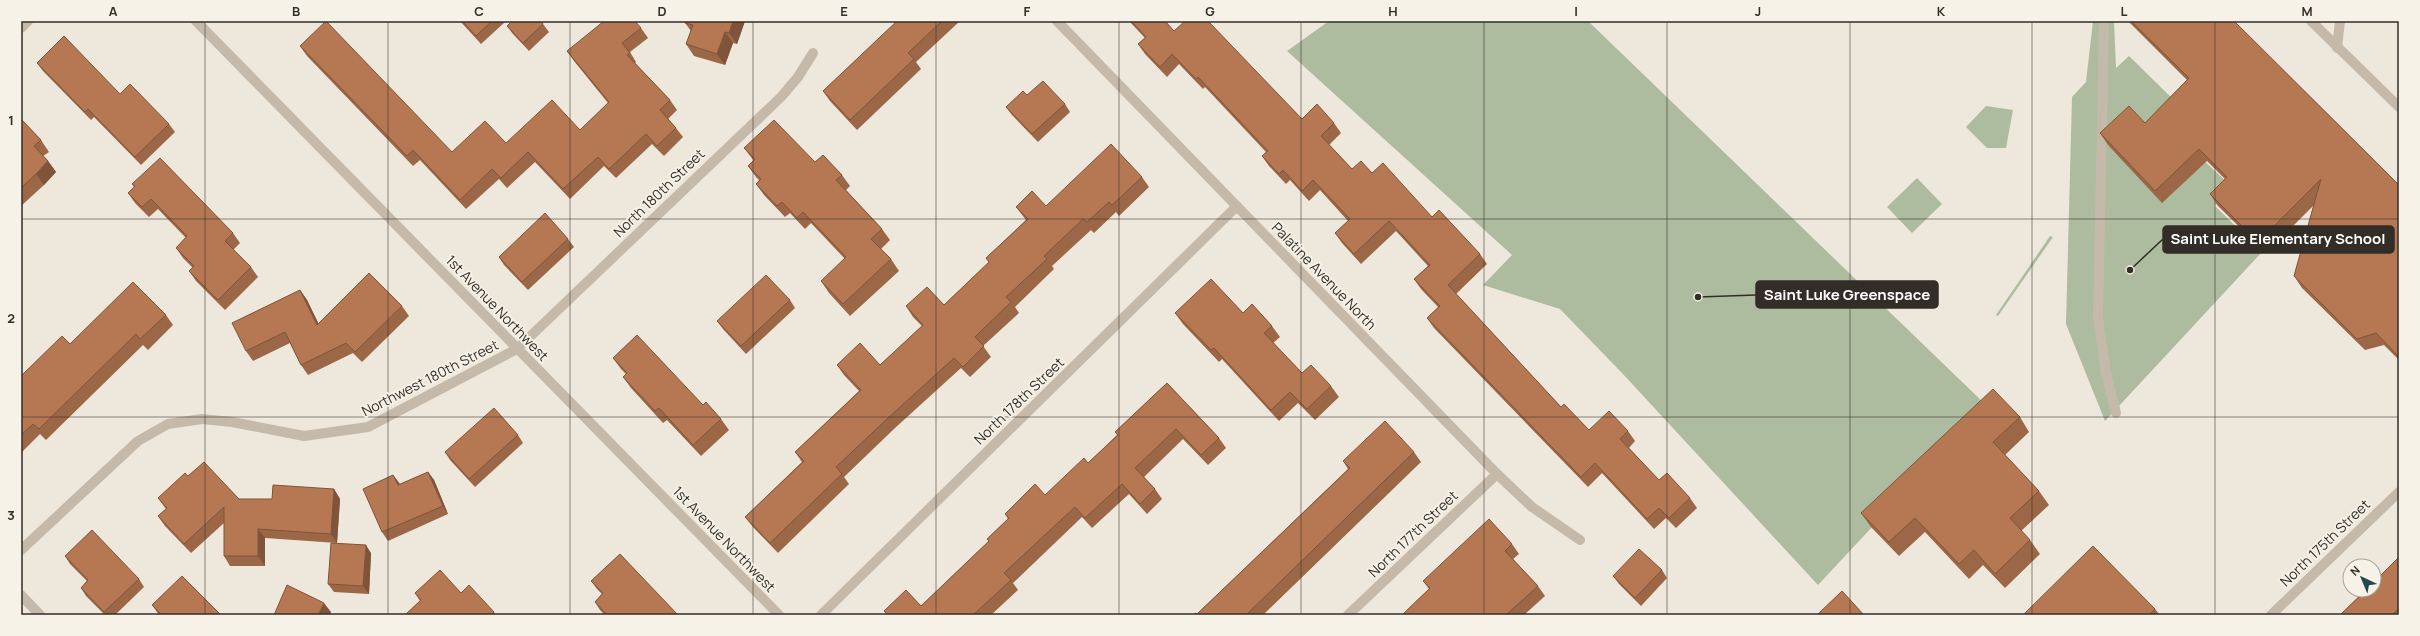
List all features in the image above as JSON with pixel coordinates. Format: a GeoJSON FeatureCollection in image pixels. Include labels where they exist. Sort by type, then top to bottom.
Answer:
{"type":"FeatureCollection","features":[{"type":"Feature","properties":{"kind":"street"},"geometry":{"type":"LineString","coordinates":[[21,28],[28,21]]}},
{"type":"Feature","properties":{"kind":"street","name":"1st Avenue Northwest"},"geometry":{"type":"LineString","coordinates":[[196,21],[779,615]]}},
{"type":"Feature","properties":{"kind":"street","name":"Palatine Avenue North"},"geometry":{"type":"LineString","coordinates":[[1057,21],[1497,474],[1532,507],[1580,540]]}},
{"type":"Feature","properties":{"kind":"street"},"geometry":{"type":"LineString","coordinates":[[2104,21],[2098,318],[2106,373],[2116,413]]}},
{"type":"Feature","properties":{"kind":"street"},"geometry":{"type":"LineString","coordinates":[[2311,21],[2399,108]]}},
{"type":"Feature","properties":{"kind":"street"},"geometry":{"type":"LineString","coordinates":[[2337,48],[2340,21]]}},
{"type":"Feature","properties":{"kind":"street","name":"North 180th Street"},"geometry":{"type":"LineString","coordinates":[[517,349],[781,97],[798,78],[813,53]]}},
{"type":"Feature","properties":{"kind":"street","name":"North 178th Street"},"geometry":{"type":"LineString","coordinates":[[821,615],[1237,206]]}},
{"type":"Feature","properties":{"kind":"street","name":"Northwest 180th Street"},"geometry":{"type":"LineString","coordinates":[[21,550],[138,441],[168,424],[202,419],[232,422],[304,436],[368,427],[517,349]]}},
{"type":"Feature","properties":{"kind":"street","name":"North 177th Street"},"geometry":{"type":"LineString","coordinates":[[1348,615],[1497,474]]}},
{"type":"Feature","properties":{"kind":"street","name":"North 175th Street"},"geometry":{"type":"LineString","coordinates":[[2271,615],[2399,492]]}},
{"type":"Feature","properties":{"kind":"street"},"geometry":{"type":"LineString","coordinates":[[21,595],[40,615]]}},
{"type":"Feature","properties":{"kind":"green space"},"geometry":{"type":"Polygon","coordinates":[[[1329,21],[1588,21],[1986,405],[1818,585],[1622,373],[1560,309],[1483,285],[1512,255],[1287,51],[1329,21]]]}},
{"type":"Feature","properties":{"kind":"green space"},"geometry":{"type":"Polygon","coordinates":[[[2093,21],[2114,21],[2116,68],[2129,56],[2179,105],[2164,123],[2232,187],[2215,206],[2262,252],[2105,421],[2066,324],[2072,97],[2086,82],[2093,21]]]}},
{"type":"Feature","properties":{"kind":"green space"},"geometry":{"type":"Polygon","coordinates":[[[1986,106],[2013,110],[2006,148],[1987,148],[1966,127],[1986,106]]]}},
{"type":"Feature","properties":{"kind":"green space"},"geometry":{"type":"Polygon","coordinates":[[[1917,178],[1942,204],[1912,233],[1887,207],[1917,178]]]}},
{"type":"Feature","properties":{"kind":"green space"},"geometry":{"type":"Polygon","coordinates":[[[2050,236],[2053,237],[1998,316],[1996,315],[2050,236]]]}},
{"type":"Feature","properties":{"kind":"building"},"geometry":{"type":"Polygon","coordinates":[[[326,21],[452,152],[485,121],[506,143],[552,100],[580,130],[609,102],[567,51],[604,21],[635,21],[641,28],[622,43],[630,53],[627,55],[670,100],[660,110],[676,128],[657,146],[646,134],[609,169],[598,157],[563,189],[528,152],[501,178],[492,169],[460,200],[413,150],[407,156],[300,46],[326,21]]]}},
{"type":"Feature","properties":{"kind":"building"},"geometry":{"type":"Polygon","coordinates":[[[462,21],[492,21],[476,36],[462,21]]]}},
{"type":"Feature","properties":{"kind":"building"},"geometry":{"type":"Polygon","coordinates":[[[512,21],[541,21],[543,24],[523,43],[507,26],[512,21]]]}},
{"type":"Feature","properties":{"kind":"building"},"geometry":{"type":"Polygon","coordinates":[[[685,21],[733,21],[729,33],[725,32],[717,54],[686,44],[693,25],[685,23],[685,21]]]}},
{"type":"Feature","properties":{"kind":"building"},"geometry":{"type":"Polygon","coordinates":[[[897,21],[942,21],[908,53],[914,59],[850,120],[823,91],[897,21]]]}},
{"type":"Feature","properties":{"kind":"building"},"geometry":{"type":"Polygon","coordinates":[[[1131,21],[1165,21],[1174,31],[1185,21],[1208,21],[1302,119],[1317,104],[1334,123],[1321,136],[1352,169],[1361,161],[1372,173],[1383,163],[1432,217],[1439,210],[1480,254],[1448,285],[1561,407],[1564,404],[1589,430],[1609,411],[1628,431],[1620,439],[1659,480],[1667,473],[1690,498],[1669,518],[1659,508],[1647,519],[1595,463],[1581,477],[1427,318],[1440,306],[1414,279],[1430,265],[1389,221],[1354,254],[1335,233],[1350,219],[1313,180],[1302,191],[1283,170],[1279,174],[1262,156],[1268,151],[1198,77],[1196,79],[1172,54],[1160,67],[1138,44],[1146,37],[1131,21]]]}},
{"type":"Feature","properties":{"kind":"building"},"geometry":{"type":"Polygon","coordinates":[[[2131,21],[2234,21],[2399,185],[2399,357],[2376,333],[2357,339],[2294,276],[2321,179],[2258,242],[2210,194],[2227,177],[2199,149],[2155,191],[2100,133],[2129,106],[2145,123],[2189,78],[2131,21]]]}},
{"type":"Feature","properties":{"kind":"building"},"geometry":{"type":"Polygon","coordinates":[[[64,36],[120,94],[130,84],[169,124],[135,157],[88,109],[85,112],[37,63],[64,36]]]}},
{"type":"Feature","properties":{"kind":"building"},"geometry":{"type":"Polygon","coordinates":[[[1043,81],[1065,104],[1032,134],[1006,107],[1023,91],[1027,95],[1043,81]]]}},
{"type":"Feature","properties":{"kind":"building"},"geometry":{"type":"Polygon","coordinates":[[[21,119],[41,140],[34,146],[48,161],[21,188],[21,119]]]}},
{"type":"Feature","properties":{"kind":"building"},"geometry":{"type":"Polygon","coordinates":[[[774,120],[815,162],[823,155],[842,175],[836,180],[882,229],[871,239],[891,259],[843,304],[821,281],[846,257],[803,212],[797,218],[782,202],[777,206],[756,184],[761,179],[748,166],[755,159],[744,148],[774,120]]]}},
{"type":"Feature","properties":{"kind":"building"},"geometry":{"type":"Polygon","coordinates":[[[1111,144],[1142,177],[1112,205],[1109,202],[1087,222],[1083,219],[1044,256],[1047,259],[1006,297],[1011,302],[975,337],[984,346],[963,367],[954,358],[888,418],[836,467],[842,474],[770,543],[745,517],[804,461],[795,452],[861,390],[837,365],[860,343],[880,365],[923,325],[906,306],[927,287],[944,305],[989,262],[986,258],[1028,219],[1016,207],[1032,191],[1046,206],[1111,144]]]}},
{"type":"Feature","properties":{"kind":"building"},"geometry":{"type":"Polygon","coordinates":[[[160,158],[233,233],[225,241],[251,267],[218,300],[189,271],[194,266],[176,248],[187,236],[151,199],[142,207],[128,193],[135,186],[132,184],[160,158]]]}},
{"type":"Feature","properties":{"kind":"building"},"geometry":{"type":"Polygon","coordinates":[[[545,213],[568,239],[522,282],[499,257],[545,213]]]}},
{"type":"Feature","properties":{"kind":"building"},"geometry":{"type":"Polygon","coordinates":[[[369,273],[402,306],[355,352],[346,343],[301,365],[285,332],[246,351],[232,323],[300,290],[317,325],[369,273]]]}},
{"type":"Feature","properties":{"kind":"building"},"geometry":{"type":"Polygon","coordinates":[[[766,275],[790,300],[741,346],[717,321],[766,275]]]}},
{"type":"Feature","properties":{"kind":"building"},"geometry":{"type":"Polygon","coordinates":[[[1211,279],[1243,313],[1252,304],[1272,326],[1264,333],[1302,373],[1311,365],[1331,386],[1307,409],[1290,392],[1271,410],[1214,348],[1211,350],[1175,313],[1211,279]]]}},
{"type":"Feature","properties":{"kind":"building"},"geometry":{"type":"Polygon","coordinates":[[[133,282],[166,315],[140,339],[136,334],[39,429],[33,424],[21,435],[21,376],[62,336],[70,344],[133,282]]]}},
{"type":"Feature","properties":{"kind":"building"},"geometry":{"type":"Polygon","coordinates":[[[637,335],[703,405],[706,402],[721,419],[693,445],[659,408],[655,411],[623,377],[627,373],[613,358],[637,335]]]}},
{"type":"Feature","properties":{"kind":"building"},"geometry":{"type":"Polygon","coordinates":[[[1167,383],[1219,438],[1201,455],[1176,429],[1135,468],[1155,489],[1140,504],[1122,484],[1085,518],[1075,507],[1004,573],[1011,580],[973,615],[888,615],[884,611],[906,590],[921,606],[989,541],[987,539],[1009,518],[1005,514],[1035,484],[1045,495],[1084,458],[1088,463],[1118,435],[1115,432],[1167,383]]]}},
{"type":"Feature","properties":{"kind":"building"},"geometry":{"type":"Polygon","coordinates":[[[1993,389],[2020,417],[1993,442],[2039,491],[2010,518],[2030,540],[1995,574],[1974,550],[1959,564],[1915,518],[1889,542],[1861,513],[1993,389]]]}},
{"type":"Feature","properties":{"kind":"building"},"geometry":{"type":"Polygon","coordinates":[[[494,408],[518,435],[469,479],[445,452],[494,408]]]}},
{"type":"Feature","properties":{"kind":"building"},"geometry":{"type":"Polygon","coordinates":[[[1385,421],[1414,452],[1246,615],[1193,615],[1196,613],[1197,614],[1350,468],[1343,461],[1385,421]]]}},
{"type":"Feature","properties":{"kind":"building"},"geometry":{"type":"Polygon","coordinates":[[[204,462],[239,499],[272,499],[273,485],[334,489],[331,534],[258,529],[258,556],[224,556],[224,507],[184,544],[158,516],[167,508],[158,498],[185,473],[188,476],[204,462]]]}},
{"type":"Feature","properties":{"kind":"building"},"geometry":{"type":"Polygon","coordinates":[[[428,472],[443,506],[382,532],[363,489],[393,475],[398,485],[428,472]]]}},
{"type":"Feature","properties":{"kind":"building"},"geometry":{"type":"Polygon","coordinates":[[[1489,519],[1512,544],[1505,551],[1538,586],[1506,615],[1402,615],[1430,588],[1423,581],[1489,519]]]}},
{"type":"Feature","properties":{"kind":"building"},"geometry":{"type":"Polygon","coordinates":[[[92,530],[139,579],[104,612],[81,588],[88,580],[65,556],[92,530]]]}},
{"type":"Feature","properties":{"kind":"building"},"geometry":{"type":"Polygon","coordinates":[[[331,543],[366,545],[363,586],[328,584],[331,543]]]}},
{"type":"Feature","properties":{"kind":"building"},"geometry":{"type":"Polygon","coordinates":[[[2093,546],[2155,609],[2149,615],[2023,615],[2093,546]]]}},
{"type":"Feature","properties":{"kind":"building"},"geometry":{"type":"Polygon","coordinates":[[[1639,549],[1662,570],[1635,598],[1613,576],[1639,549]]]}},
{"type":"Feature","properties":{"kind":"building"},"geometry":{"type":"Polygon","coordinates":[[[620,554],[678,615],[607,615],[595,602],[603,593],[591,581],[620,554]]]}},
{"type":"Feature","properties":{"kind":"building"},"geometry":{"type":"Polygon","coordinates":[[[2399,557],[2399,608],[2392,615],[2340,615],[2358,598],[2382,598],[2382,574],[2399,557]]]}},
{"type":"Feature","properties":{"kind":"building"},"geometry":{"type":"Polygon","coordinates":[[[440,570],[461,593],[469,585],[494,612],[491,615],[405,615],[421,600],[415,593],[440,570]]]}},
{"type":"Feature","properties":{"kind":"building"},"geometry":{"type":"Polygon","coordinates":[[[182,576],[221,615],[162,615],[152,605],[182,576]]]}},
{"type":"Feature","properties":{"kind":"building"},"geometry":{"type":"Polygon","coordinates":[[[287,585],[324,603],[318,615],[274,615],[287,585]]]}},
{"type":"Feature","properties":{"kind":"building"},"geometry":{"type":"Polygon","coordinates":[[[1842,591],[1864,615],[1817,615],[1842,591]]]}},
{"type":"Feature","properties":{"kind":"place","name":"Saint Luke Elementary School"},"geometry":{"type":"Point","coordinates":[2130,270]}},
{"type":"Feature","properties":{"kind":"place","name":"Saint Luke Greenspace"},"geometry":{"type":"Point","coordinates":[1698,297]}}]}
